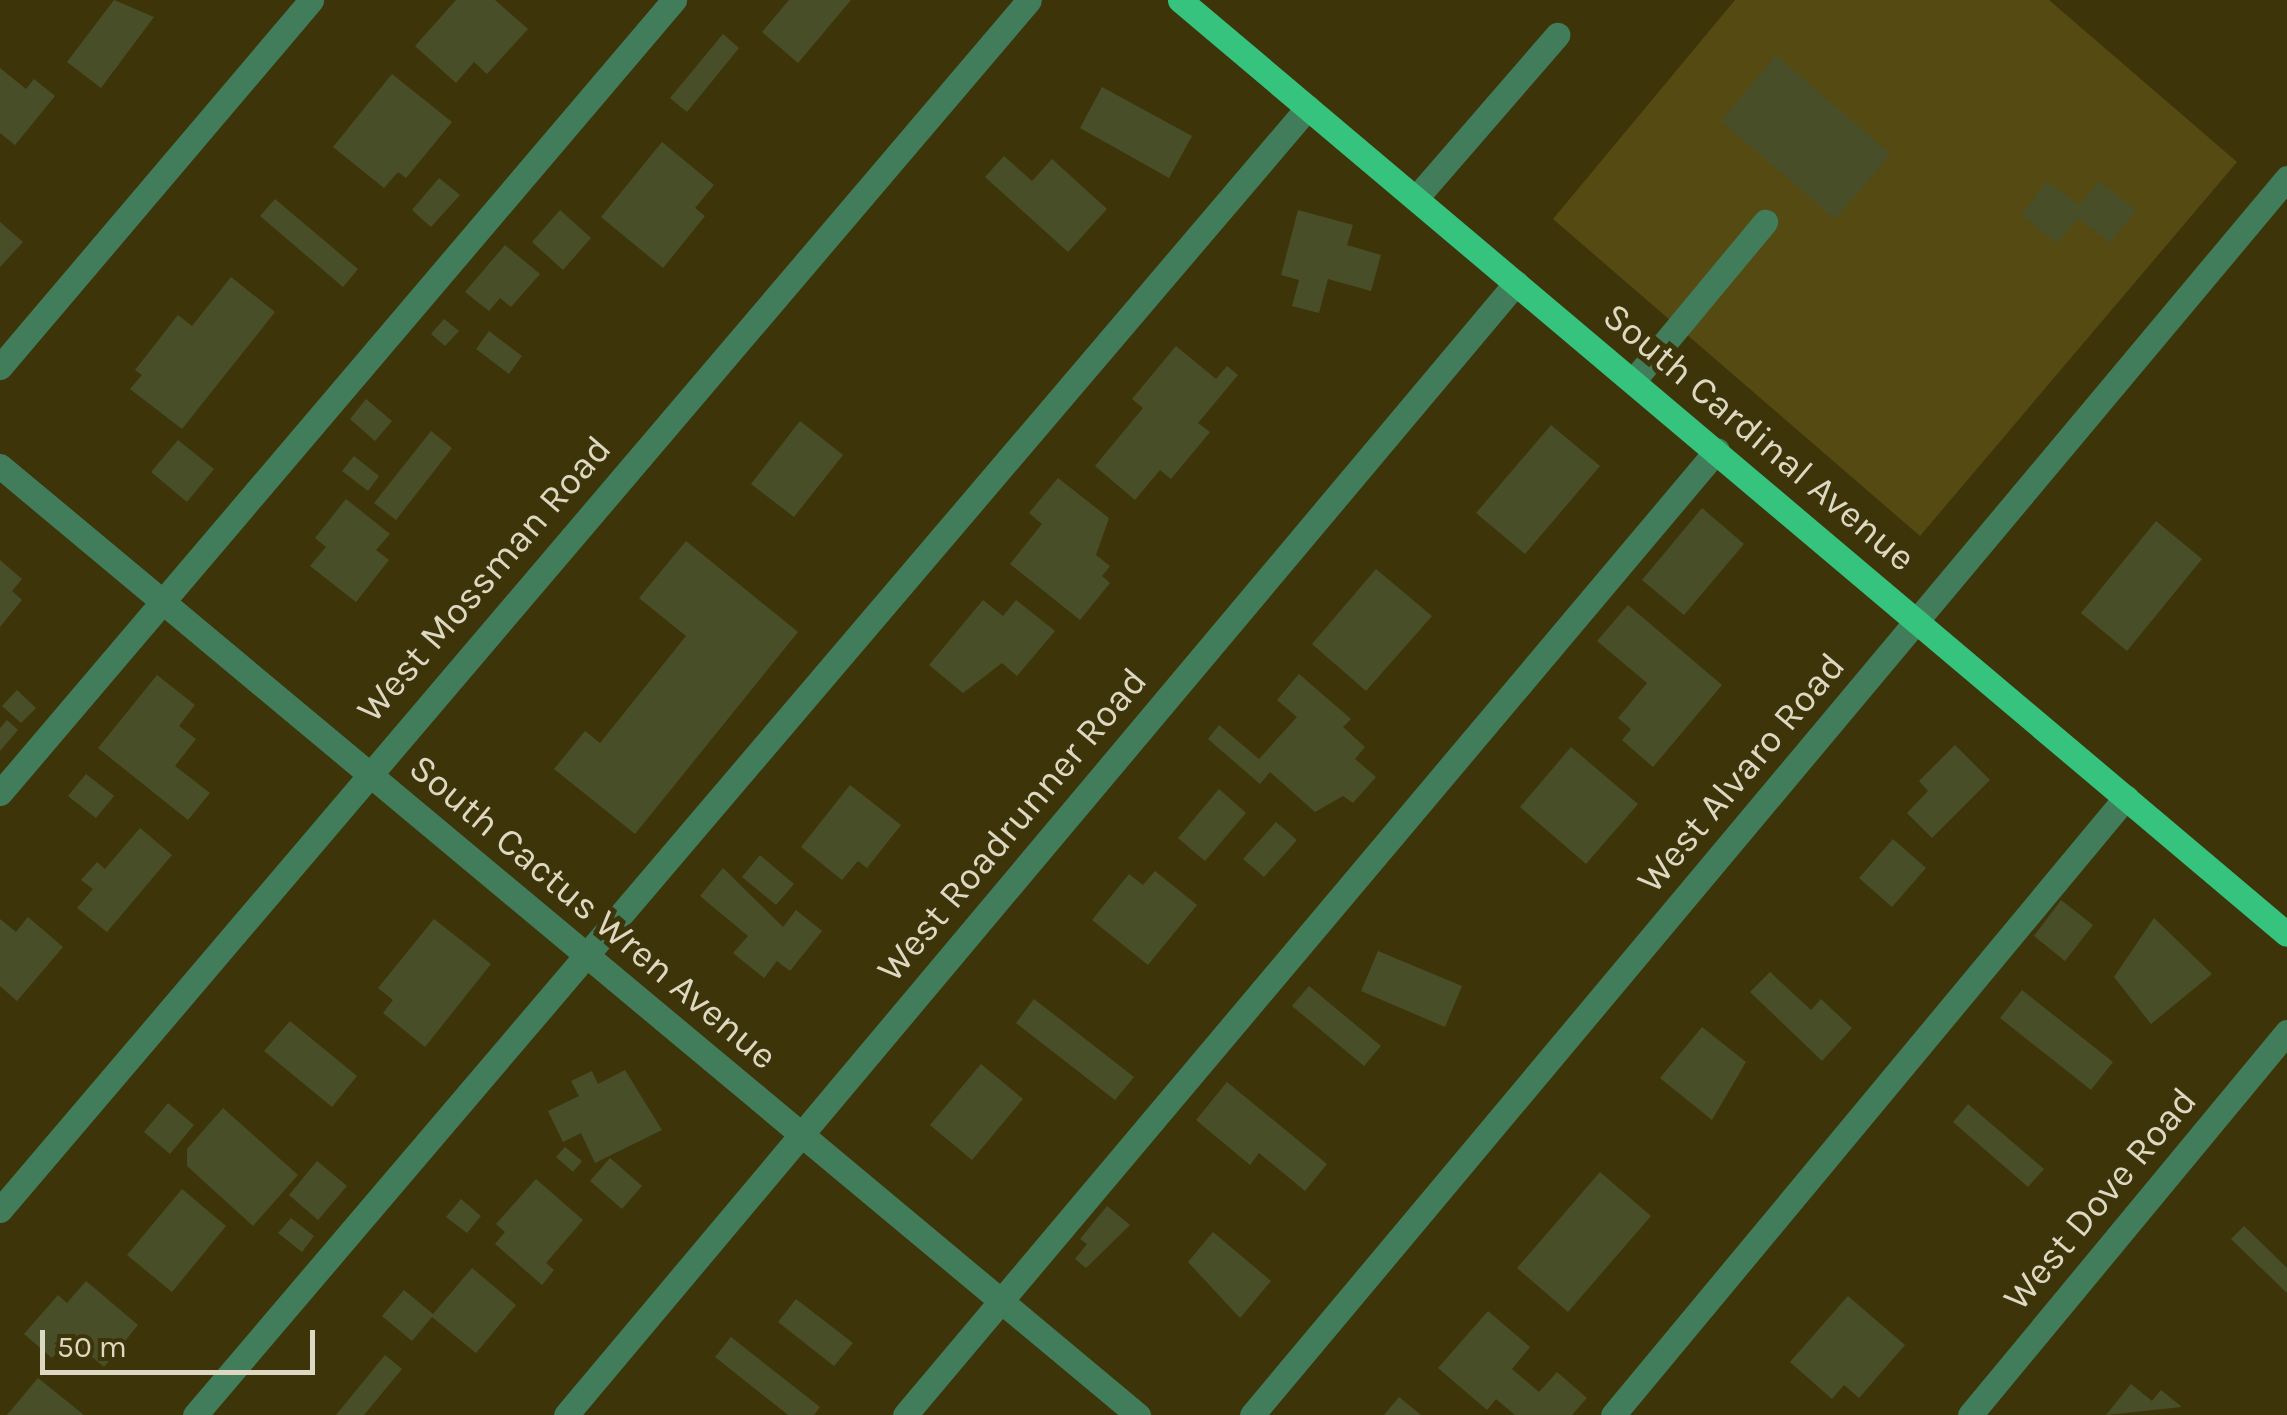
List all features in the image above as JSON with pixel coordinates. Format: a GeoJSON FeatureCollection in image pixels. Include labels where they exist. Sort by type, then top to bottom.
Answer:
{"type":"FeatureCollection","features":[{"type":"Feature","properties":{"kind":"main road","name":"South Cardinal Avenue"},"geometry":{"type":"LineString","coordinates":[[1180,0],[2287,934]]}},
{"type":"Feature","properties":{"kind":"street"},"geometry":{"type":"LineString","coordinates":[[0,367],[311,0]]}},
{"type":"Feature","properties":{"kind":"street"},"geometry":{"type":"LineString","coordinates":[[0,793],[674,0]]}},
{"type":"Feature","properties":{"kind":"street","name":"West Mossman Road"},"geometry":{"type":"LineString","coordinates":[[0,1210],[1029,0]]}},
{"type":"Feature","properties":{"kind":"street"},"geometry":{"type":"LineString","coordinates":[[1416,198],[1557,34]]}},
{"type":"Feature","properties":{"kind":"street"},"geometry":{"type":"LineString","coordinates":[[196,1415],[1308,107]]}},
{"type":"Feature","properties":{"kind":"street","name":"West Alvaro Road"},"geometry":{"type":"LineString","coordinates":[[1252,1415],[2287,178]]}},
{"type":"Feature","properties":{"kind":"street"},"geometry":{"type":"LineString","coordinates":[[1634,382],[1765,222]]}},
{"type":"Feature","properties":{"kind":"street","name":"West Roadrunner Road"},"geometry":{"type":"LineString","coordinates":[[566,1415],[1516,283]]}},
{"type":"Feature","properties":{"kind":"street"},"geometry":{"type":"LineString","coordinates":[[905,1415],[1717,450]]}},
{"type":"Feature","properties":{"kind":"street","name":"South Cactus Wren Avenue"},"geometry":{"type":"LineString","coordinates":[[0,466],[1138,1415]]}},
{"type":"Feature","properties":{"kind":"street"},"geometry":{"type":"LineString","coordinates":[[1613,1415],[2126,796]]}},
{"type":"Feature","properties":{"kind":"street","name":"West Dove Road"},"geometry":{"type":"LineString","coordinates":[[1970,1415],[2287,1032]]}},
{"type":"Feature","properties":{"kind":"shaded area"},"geometry":{"type":"Polygon","coordinates":[[[1735,0],[2049,0],[2237,162],[1920,536],[1553,219],[1735,0]]]}},
{"type":"Feature","properties":{"kind":"building"},"geometry":{"type":"Polygon","coordinates":[[[114,0],[154,17],[101,88],[67,62],[114,0]]]}},
{"type":"Feature","properties":{"kind":"building"},"geometry":{"type":"Polygon","coordinates":[[[456,0],[495,0],[528,29],[487,74],[474,62],[456,83],[415,46],[456,0]]]}},
{"type":"Feature","properties":{"kind":"building"},"geometry":{"type":"Polygon","coordinates":[[[789,0],[851,0],[798,63],[762,32],[789,0]]]}},
{"type":"Feature","properties":{"kind":"building"},"geometry":{"type":"Polygon","coordinates":[[[723,34],[739,48],[687,112],[670,98],[723,34]]]}},
{"type":"Feature","properties":{"kind":"building"},"geometry":{"type":"Polygon","coordinates":[[[1776,55],[1891,154],[1835,219],[1721,121],[1776,55]]]}},
{"type":"Feature","properties":{"kind":"building"},"geometry":{"type":"Polygon","coordinates":[[[0,68],[26,89],[34,79],[55,96],[15,145],[0,133],[0,68]]]}},
{"type":"Feature","properties":{"kind":"building"},"geometry":{"type":"Polygon","coordinates":[[[392,74],[452,122],[406,178],[398,172],[384,188],[333,147],[392,74]]]}},
{"type":"Feature","properties":{"kind":"building"},"geometry":{"type":"Polygon","coordinates":[[[1102,87],[1192,136],[1169,178],[1080,128],[1102,87]]]}},
{"type":"Feature","properties":{"kind":"building"},"geometry":{"type":"Polygon","coordinates":[[[662,142],[714,185],[695,208],[705,216],[663,268],[601,217],[662,142]]]}},
{"type":"Feature","properties":{"kind":"building"},"geometry":{"type":"Polygon","coordinates":[[[1004,156],[1032,181],[1052,159],[1107,209],[1068,252],[985,177],[1004,156]]]}},
{"type":"Feature","properties":{"kind":"building"},"geometry":{"type":"Polygon","coordinates":[[[439,178],[460,195],[431,227],[412,210],[439,178]]]}},
{"type":"Feature","properties":{"kind":"building"},"geometry":{"type":"Polygon","coordinates":[[[2047,181],[2079,205],[2099,181],[2136,210],[2110,243],[2078,218],[2057,243],[2021,215],[2047,181]]]}},
{"type":"Feature","properties":{"kind":"building"},"geometry":{"type":"Polygon","coordinates":[[[275,199],[358,269],[343,287],[260,216],[275,199]]]}},
{"type":"Feature","properties":{"kind":"building"},"geometry":{"type":"Polygon","coordinates":[[[560,210],[591,238],[563,270],[532,242],[560,210]]]}},
{"type":"Feature","properties":{"kind":"building"},"geometry":{"type":"Polygon","coordinates":[[[1298,210],[1353,225],[1347,245],[1381,255],[1371,291],[1328,279],[1319,313],[1292,306],[1299,280],[1281,275],[1298,210]]]}},
{"type":"Feature","properties":{"kind":"building"},"geometry":{"type":"Polygon","coordinates":[[[0,222],[23,242],[0,267],[0,222]]]}},
{"type":"Feature","properties":{"kind":"building"},"geometry":{"type":"Polygon","coordinates":[[[505,245],[540,274],[511,307],[500,298],[489,311],[465,292],[505,245]]]}},
{"type":"Feature","properties":{"kind":"building"},"geometry":{"type":"Polygon","coordinates":[[[231,277],[275,312],[182,429],[130,389],[142,375],[135,370],[178,315],[192,326],[231,277]]]}},
{"type":"Feature","properties":{"kind":"building"},"geometry":{"type":"Polygon","coordinates":[[[444,319],[459,331],[445,346],[431,334],[444,319]]]}},
{"type":"Feature","properties":{"kind":"building"},"geometry":{"type":"Polygon","coordinates":[[[489,331],[522,356],[509,374],[476,349],[489,331]]]}},
{"type":"Feature","properties":{"kind":"building"},"geometry":{"type":"Polygon","coordinates":[[[1176,346],[1216,379],[1227,366],[1238,375],[1198,423],[1210,432],[1171,479],[1160,470],[1135,500],[1095,466],[1143,408],[1132,399],[1176,346]]]}},
{"type":"Feature","properties":{"kind":"building"},"geometry":{"type":"Polygon","coordinates":[[[366,399],[392,421],[375,441],[350,419],[366,399]]]}},
{"type":"Feature","properties":{"kind":"building"},"geometry":{"type":"Polygon","coordinates":[[[800,421],[843,455],[794,517],[751,484],[800,421]]]}},
{"type":"Feature","properties":{"kind":"building"},"geometry":{"type":"Polygon","coordinates":[[[1551,425],[1600,466],[1525,554],[1476,513],[1551,425]]]}},
{"type":"Feature","properties":{"kind":"building"},"geometry":{"type":"Polygon","coordinates":[[[431,431],[452,448],[396,520],[374,503],[431,431]]]}},
{"type":"Feature","properties":{"kind":"building"},"geometry":{"type":"Polygon","coordinates":[[[178,440],[214,469],[187,502],[151,472],[178,440]]]}},
{"type":"Feature","properties":{"kind":"building"},"geometry":{"type":"Polygon","coordinates":[[[354,456],[379,476],[368,491],[342,471],[354,456]]]}},
{"type":"Feature","properties":{"kind":"building"},"geometry":{"type":"Polygon","coordinates":[[[1058,478],[1109,518],[1096,555],[1110,566],[1102,576],[1110,583],[1080,620],[1010,564],[1042,524],[1029,513],[1058,478]]]}},
{"type":"Feature","properties":{"kind":"building"},"geometry":{"type":"Polygon","coordinates":[[[346,499],[390,534],[376,550],[389,560],[356,602],[310,566],[326,547],[315,538],[346,499]]]}},
{"type":"Feature","properties":{"kind":"building"},"geometry":{"type":"Polygon","coordinates":[[[1702,508],[1744,544],[1684,615],[1642,580],[1702,508]]]}},
{"type":"Feature","properties":{"kind":"building"},"geometry":{"type":"Polygon","coordinates":[[[2156,521],[2202,559],[2127,651],[2081,613],[2156,521]]]}},
{"type":"Feature","properties":{"kind":"building"},"geometry":{"type":"Polygon","coordinates":[[[686,541],[798,632],[635,834],[554,769],[585,731],[600,743],[686,636],[639,598],[686,541]]]}},
{"type":"Feature","properties":{"kind":"building"},"geometry":{"type":"Polygon","coordinates":[[[0,560],[22,579],[12,591],[22,600],[0,627],[0,560]]]}},
{"type":"Feature","properties":{"kind":"building"},"geometry":{"type":"Polygon","coordinates":[[[1376,569],[1432,616],[1366,691],[1312,644],[1376,569]]]}},
{"type":"Feature","properties":{"kind":"building"},"geometry":{"type":"Polygon","coordinates":[[[983,600],[1003,616],[1016,600],[1055,631],[1017,676],[1002,663],[963,693],[929,665],[983,600]]]}},
{"type":"Feature","properties":{"kind":"building"},"geometry":{"type":"Polygon","coordinates":[[[1628,605],[1722,685],[1653,767],[1622,740],[1631,729],[1618,718],[1647,683],[1597,641],[1628,605]]]}},
{"type":"Feature","properties":{"kind":"building"},"geometry":{"type":"Polygon","coordinates":[[[1299,674],[1351,719],[1343,727],[1365,747],[1355,759],[1376,777],[1353,803],[1343,796],[1315,812],[1270,772],[1260,784],[1208,739],[1219,725],[1259,759],[1297,717],[1277,700],[1299,674]]]}},
{"type":"Feature","properties":{"kind":"building"},"geometry":{"type":"Polygon","coordinates":[[[157,675],[195,705],[179,726],[196,739],[175,766],[210,793],[188,820],[98,748],[157,675]]]}},
{"type":"Feature","properties":{"kind":"building"},"geometry":{"type":"Polygon","coordinates":[[[17,690],[36,708],[21,723],[2,706],[17,690]]]}},
{"type":"Feature","properties":{"kind":"building"},"geometry":{"type":"Polygon","coordinates":[[[7,720],[18,730],[0,751],[0,728],[7,720]]]}},
{"type":"Feature","properties":{"kind":"building"},"geometry":{"type":"Polygon","coordinates":[[[1955,745],[1990,780],[1932,838],[1907,813],[1928,791],[1919,781],[1955,745]]]}},
{"type":"Feature","properties":{"kind":"building"},"geometry":{"type":"Polygon","coordinates":[[[1571,747],[1638,804],[1586,864],[1520,807],[1571,747]]]}},
{"type":"Feature","properties":{"kind":"building"},"geometry":{"type":"Polygon","coordinates":[[[86,774],[114,796],[96,818],[68,796],[86,774]]]}},
{"type":"Feature","properties":{"kind":"building"},"geometry":{"type":"Polygon","coordinates":[[[850,785],[901,825],[867,868],[858,861],[842,880],[801,847],[850,785]]]}},
{"type":"Feature","properties":{"kind":"building"},"geometry":{"type":"Polygon","coordinates":[[[1219,789],[1246,813],[1205,861],[1178,838],[1219,789]]]}},
{"type":"Feature","properties":{"kind":"building"},"geometry":{"type":"Polygon","coordinates":[[[1276,822],[1297,840],[1264,877],[1243,859],[1276,822]]]}},
{"type":"Feature","properties":{"kind":"building"},"geometry":{"type":"Polygon","coordinates":[[[140,828],[172,855],[107,932],[77,908],[93,889],[81,880],[97,862],[105,869],[140,828]]]}},
{"type":"Feature","properties":{"kind":"building"},"geometry":{"type":"Polygon","coordinates":[[[1893,839],[1926,868],[1892,907],[1859,878],[1893,839]]]}},
{"type":"Feature","properties":{"kind":"building"},"geometry":{"type":"Polygon","coordinates":[[[760,855],[794,884],[776,905],[742,877],[760,855]]]}},
{"type":"Feature","properties":{"kind":"building"},"geometry":{"type":"Polygon","coordinates":[[[723,868],[783,927],[796,910],[822,931],[790,971],[777,961],[764,978],[733,953],[748,936],[700,896],[723,868]]]}},
{"type":"Feature","properties":{"kind":"building"},"geometry":{"type":"Polygon","coordinates":[[[1155,871],[1197,905],[1148,965],[1092,920],[1129,874],[1143,885],[1155,871]]]}},
{"type":"Feature","properties":{"kind":"building"},"geometry":{"type":"Polygon","coordinates":[[[2061,900],[2093,925],[2065,961],[2034,936],[2061,900]]]}},
{"type":"Feature","properties":{"kind":"building"},"geometry":{"type":"Polygon","coordinates":[[[28,917],[63,947],[17,1001],[0,986],[0,919],[16,932],[28,917]]]}},
{"type":"Feature","properties":{"kind":"building"},"geometry":{"type":"Polygon","coordinates":[[[2154,918],[2212,974],[2151,1024],[2114,977],[2154,918]]]}},
{"type":"Feature","properties":{"kind":"building"},"geometry":{"type":"Polygon","coordinates":[[[434,919],[491,964],[425,1047],[383,1013],[393,1000],[378,988],[434,919]]]}},
{"type":"Feature","properties":{"kind":"building"},"geometry":{"type":"Polygon","coordinates":[[[1378,951],[1462,986],[1445,1027],[1361,991],[1378,951]]]}},
{"type":"Feature","properties":{"kind":"building"},"geometry":{"type":"Polygon","coordinates":[[[1770,972],[1811,1010],[1821,999],[1852,1028],[1822,1061],[1750,992],[1770,972]]]}},
{"type":"Feature","properties":{"kind":"building"},"geometry":{"type":"Polygon","coordinates":[[[1309,986],[1381,1046],[1364,1066],[1292,1006],[1309,986]]]}},
{"type":"Feature","properties":{"kind":"building"},"geometry":{"type":"Polygon","coordinates":[[[2022,990],[2113,1062],[2091,1090],[2000,1018],[2022,990]]]}},
{"type":"Feature","properties":{"kind":"building"},"geometry":{"type":"Polygon","coordinates":[[[1034,999],[1134,1077],[1115,1100],[1016,1023],[1034,999]]]}},
{"type":"Feature","properties":{"kind":"building"},"geometry":{"type":"Polygon","coordinates":[[[290,1021],[357,1076],[332,1107],[264,1051],[290,1021]]]}},
{"type":"Feature","properties":{"kind":"building"},"geometry":{"type":"Polygon","coordinates":[[[1702,1027],[1746,1062],[1712,1120],[1660,1078],[1702,1027]]]}},
{"type":"Feature","properties":{"kind":"building"},"geometry":{"type":"Polygon","coordinates":[[[981,1064],[1023,1099],[972,1160],[930,1125],[981,1064]]]}},
{"type":"Feature","properties":{"kind":"building"},"geometry":{"type":"Polygon","coordinates":[[[625,1070],[662,1130],[595,1163],[581,1133],[563,1142],[548,1111],[579,1096],[571,1081],[592,1071],[598,1084],[625,1070]]]}},
{"type":"Feature","properties":{"kind":"building"},"geometry":{"type":"Polygon","coordinates":[[[1227,1082],[1327,1164],[1305,1191],[1259,1153],[1250,1165],[1196,1120],[1227,1082]]]}},
{"type":"Feature","properties":{"kind":"building"},"geometry":{"type":"Polygon","coordinates":[[[168,1103],[194,1125],[170,1154],[144,1132],[168,1103]]]}},
{"type":"Feature","properties":{"kind":"building"},"geometry":{"type":"Polygon","coordinates":[[[1968,1104],[2044,1169],[2028,1187],[1953,1122],[1968,1104]]]}},
{"type":"Feature","properties":{"kind":"building"},"geometry":{"type":"Polygon","coordinates":[[[223,1108],[298,1175],[253,1226],[187,1166],[187,1149],[223,1108]]]}},
{"type":"Feature","properties":{"kind":"building"},"geometry":{"type":"Polygon","coordinates":[[[565,1147],[582,1161],[573,1172],[556,1157],[565,1147]]]}},
{"type":"Feature","properties":{"kind":"building"},"geometry":{"type":"Polygon","coordinates":[[[610,1158],[642,1186],[622,1209],[590,1181],[610,1158]]]}},
{"type":"Feature","properties":{"kind":"building"},"geometry":{"type":"Polygon","coordinates":[[[317,1161],[347,1186],[318,1220],[289,1195],[317,1161]]]}},
{"type":"Feature","properties":{"kind":"building"},"geometry":{"type":"Polygon","coordinates":[[[1600,1172],[1651,1216],[1568,1312],[1517,1268],[1600,1172]]]}},
{"type":"Feature","properties":{"kind":"building"},"geometry":{"type":"Polygon","coordinates":[[[536,1179],[583,1220],[546,1263],[554,1270],[542,1285],[495,1244],[505,1232],[496,1224],[536,1179]]]}},
{"type":"Feature","properties":{"kind":"building"},"geometry":{"type":"Polygon","coordinates":[[[182,1189],[226,1226],[172,1292],[127,1255],[182,1189]]]}},
{"type":"Feature","properties":{"kind":"building"},"geometry":{"type":"Polygon","coordinates":[[[461,1199],[481,1216],[467,1233],[446,1217],[461,1199]]]}},
{"type":"Feature","properties":{"kind":"building"},"geometry":{"type":"Polygon","coordinates":[[[1107,1206],[1130,1225],[1086,1268],[1075,1259],[1087,1244],[1080,1239],[1107,1206]]]}},
{"type":"Feature","properties":{"kind":"building"},"geometry":{"type":"Polygon","coordinates":[[[291,1218],[314,1236],[302,1252],[278,1233],[291,1218]]]}},
{"type":"Feature","properties":{"kind":"building"},"geometry":{"type":"Polygon","coordinates":[[[2244,1226],[2287,1268],[2287,1293],[2231,1239],[2244,1226]]]}},
{"type":"Feature","properties":{"kind":"building"},"geometry":{"type":"Polygon","coordinates":[[[1213,1232],[1271,1281],[1240,1318],[1188,1262],[1213,1232]]]}},
{"type":"Feature","properties":{"kind":"building"},"geometry":{"type":"Polygon","coordinates":[[[472,1268],[516,1305],[476,1353],[432,1317],[412,1341],[382,1316],[404,1290],[433,1314],[472,1268]]]}},
{"type":"Feature","properties":{"kind":"building"},"geometry":{"type":"Polygon","coordinates":[[[86,1281],[138,1325],[104,1367],[70,1338],[52,1358],[24,1334],[58,1295],[67,1303],[86,1281]]]}},
{"type":"Feature","properties":{"kind":"building"},"geometry":{"type":"Polygon","coordinates":[[[1848,1296],[1905,1345],[1859,1398],[1844,1385],[1832,1399],[1790,1362],[1848,1296]]]}},
{"type":"Feature","properties":{"kind":"building"},"geometry":{"type":"Polygon","coordinates":[[[796,1299],[853,1343],[834,1366],[778,1322],[796,1299]]]}},
{"type":"Feature","properties":{"kind":"building"},"geometry":{"type":"Polygon","coordinates":[[[1488,1311],[1530,1347],[1512,1369],[1539,1392],[1557,1372],[1587,1398],[1572,1415],[1515,1415],[1496,1399],[1487,1410],[1438,1368],[1488,1311]]]}},
{"type":"Feature","properties":{"kind":"building"},"geometry":{"type":"Polygon","coordinates":[[[731,1337],[820,1407],[814,1415],[788,1415],[715,1357],[731,1337]]]}},
{"type":"Feature","properties":{"kind":"building"},"geometry":{"type":"Polygon","coordinates":[[[385,1355],[402,1369],[364,1415],[336,1415],[385,1355]]]}},
{"type":"Feature","properties":{"kind":"building"},"geometry":{"type":"Polygon","coordinates":[[[38,1378],[84,1415],[7,1415],[38,1378]]]}},
{"type":"Feature","properties":{"kind":"building"},"geometry":{"type":"Polygon","coordinates":[[[2131,1384],[2152,1401],[2161,1390],[2182,1407],[2106,1415],[2131,1384]]]}},
{"type":"Feature","properties":{"kind":"building"},"geometry":{"type":"Polygon","coordinates":[[[1399,1397],[1421,1415],[1384,1415],[1399,1397]]]}}]}
